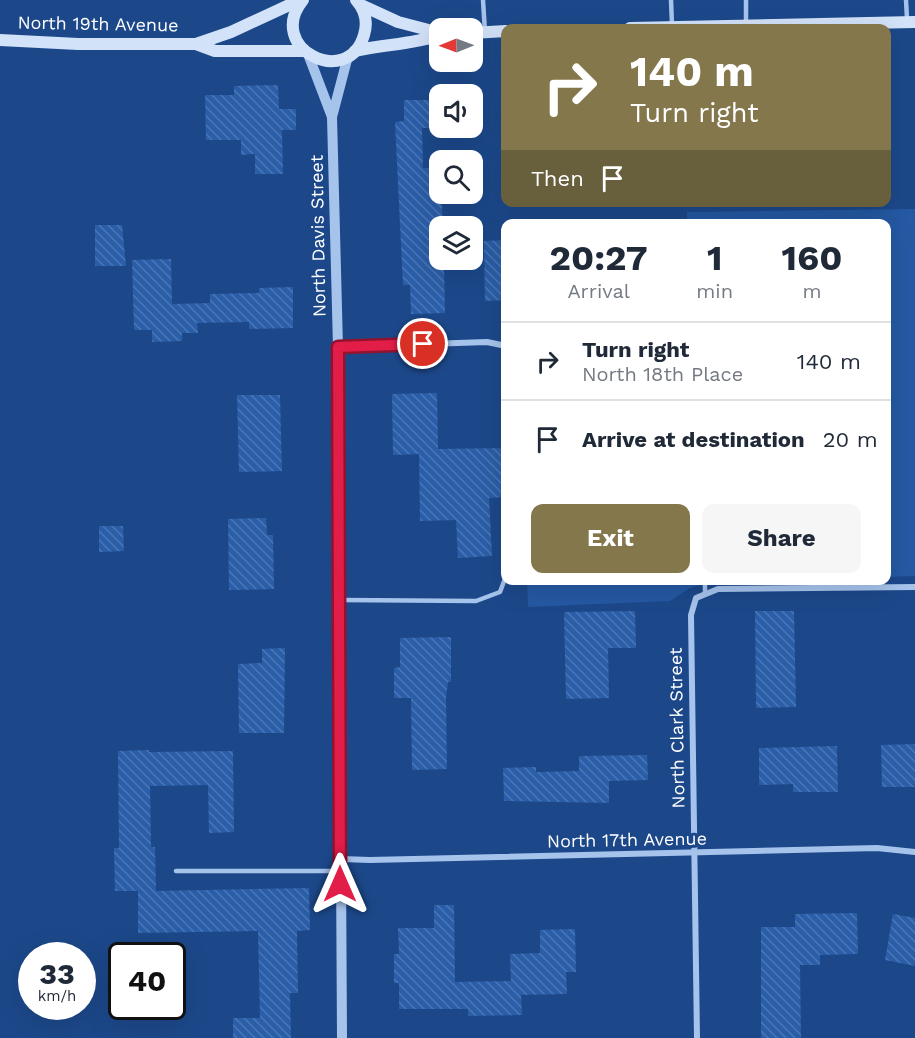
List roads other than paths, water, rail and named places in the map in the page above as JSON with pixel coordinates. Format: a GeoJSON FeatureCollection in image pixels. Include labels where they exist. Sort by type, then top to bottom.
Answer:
{"type":"FeatureCollection","features":[{"type":"Feature","properties":{"kind":"main road","name":"North 19th Avenue"},"geometry":{"type":"LineString","coordinates":[[196,44],[249,24],[302,0]]}},
{"type":"Feature","properties":{"kind":"main road","name":"North 19th Avenue"},"geometry":{"type":"LineString","coordinates":[[302,0],[295,12],[293,29],[306,53]]}},
{"type":"Feature","properties":{"kind":"main road","name":"North 19th Avenue"},"geometry":{"type":"LineString","coordinates":[[351,53],[360,44],[366,29],[358,1]]}},
{"type":"Feature","properties":{"kind":"main road","name":"North 19th Avenue"},"geometry":{"type":"LineString","coordinates":[[358,1],[398,22],[429,31]]}},
{"type":"Feature","properties":{"kind":"main road"},"geometry":{"type":"LineString","coordinates":[[829,24],[911,22]]}},
{"type":"Feature","properties":{"kind":"main road"},"geometry":{"type":"LineString","coordinates":[[483,32],[501,32]]}},
{"type":"Feature","properties":{"kind":"main road","name":"North 19th Avenue"},"geometry":{"type":"LineString","coordinates":[[0,40],[78,44],[196,44],[215,51],[306,53],[328,61],[376,46],[414,44],[429,38]]}},
{"type":"Feature","properties":{"kind":"street"},"geometry":{"type":"LineString","coordinates":[[306,53],[332,117]]}},
{"type":"Feature","properties":{"kind":"street"},"geometry":{"type":"LineString","coordinates":[[332,117],[351,53]]}},
{"type":"Feature","properties":{"kind":"street","name":"North Davis Street"},"geometry":{"type":"LineString","coordinates":[[332,117],[338,347],[342,1038]]}},
{"type":"Feature","properties":{"kind":"street"},"geometry":{"type":"LineString","coordinates":[[338,347],[487,342],[501,345]]}},
{"type":"Feature","properties":{"kind":"street"},"geometry":{"type":"LineString","coordinates":[[705,594],[718,589],[915,587]]}},
{"type":"Feature","properties":{"kind":"street","name":"North Clark Street"},"geometry":{"type":"LineString","coordinates":[[697,1038],[691,615],[696,598],[705,594]]}},
{"type":"Feature","properties":{"kind":"street","name":"North 17th Avenue"},"geometry":{"type":"LineString","coordinates":[[340,859],[878,849],[915,852]]}},
{"type":"Feature","properties":{"kind":"lane"},"geometry":{"type":"LineString","coordinates":[[480,18],[483,0]]}},
{"type":"Feature","properties":{"kind":"lane"},"geometry":{"type":"LineString","coordinates":[[671,0],[672,24]]}},
{"type":"Feature","properties":{"kind":"lane"},"geometry":{"type":"LineString","coordinates":[[746,0],[747,24]]}},
{"type":"Feature","properties":{"kind":"lane"},"geometry":{"type":"LineString","coordinates":[[906,0],[911,22]]}},
{"type":"Feature","properties":{"kind":"lane"},"geometry":{"type":"LineString","coordinates":[[339,600],[476,601],[500,592],[503,585]]}},
{"type":"Feature","properties":{"kind":"lane"},"geometry":{"type":"LineString","coordinates":[[705,585],[705,594]]}},
{"type":"Feature","properties":{"kind":"lane"},"geometry":{"type":"LineString","coordinates":[[176,871],[340,871]]}}]}
